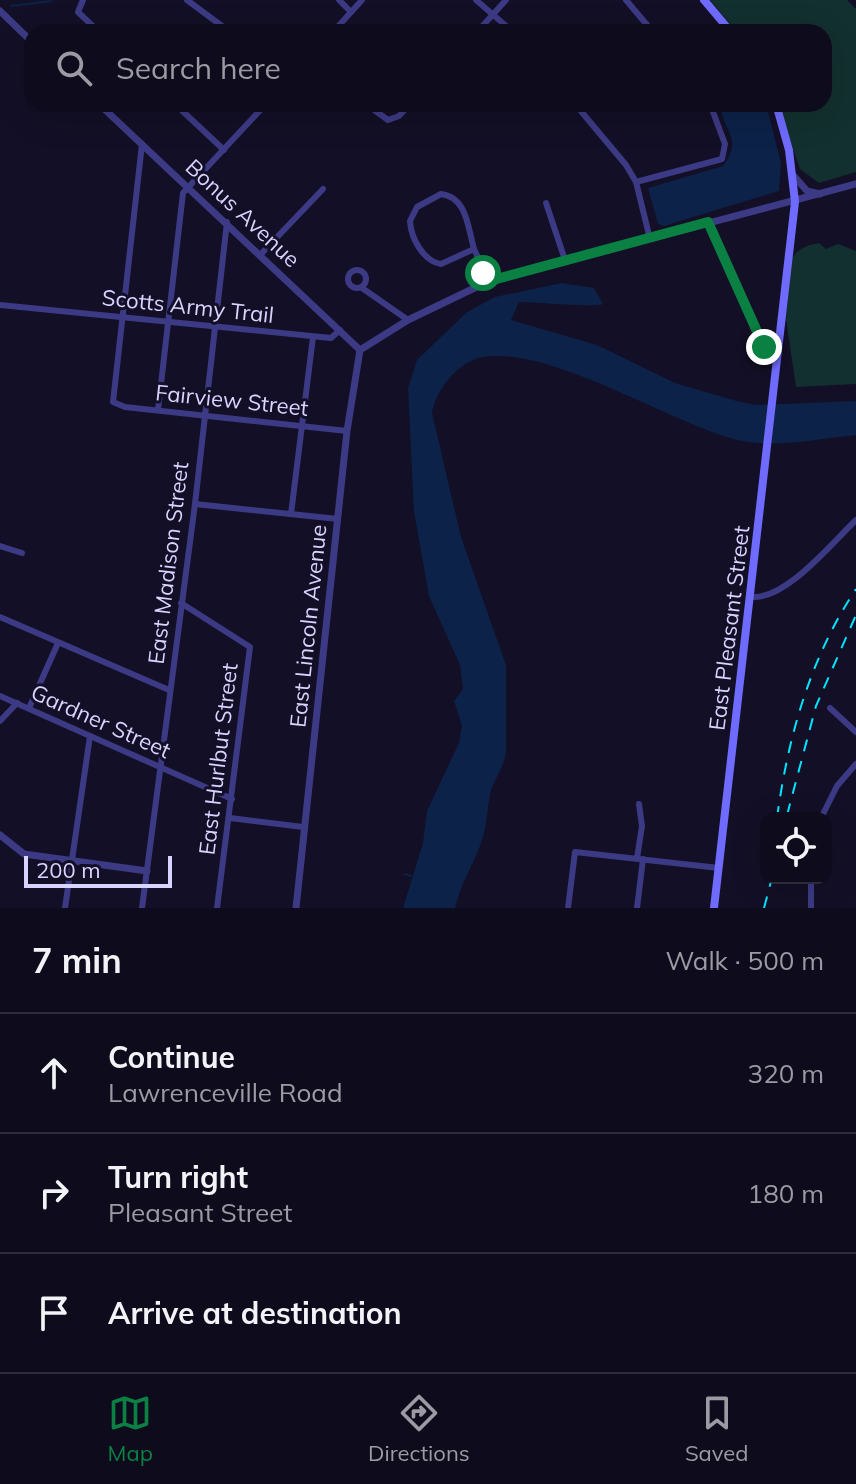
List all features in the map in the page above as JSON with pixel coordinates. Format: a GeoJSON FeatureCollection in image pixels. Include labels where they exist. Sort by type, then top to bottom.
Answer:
{"type":"FeatureCollection","features":[{"type":"Feature","properties":{"kind":"main road"},"geometry":{"type":"LineString","coordinates":[[704,0],[724,24]]}},
{"type":"Feature","properties":{"kind":"main road","name":"East Pleasant Street"},"geometry":{"type":"LineString","coordinates":[[714,908],[795,202],[785,129],[779,112]]}},
{"type":"Feature","properties":{"kind":"street"},"geometry":{"type":"LineString","coordinates":[[83,0],[77,8],[92,24]]}},
{"type":"Feature","properties":{"kind":"street"},"geometry":{"type":"LineString","coordinates":[[187,0],[219,24]]}},
{"type":"Feature","properties":{"kind":"street"},"geometry":{"type":"LineString","coordinates":[[339,0],[351,12]]}},
{"type":"Feature","properties":{"kind":"street"},"geometry":{"type":"LineString","coordinates":[[340,24],[362,0]]}},
{"type":"Feature","properties":{"kind":"street"},"geometry":{"type":"LineString","coordinates":[[476,0],[504,24]]}},
{"type":"Feature","properties":{"kind":"street"},"geometry":{"type":"LineString","coordinates":[[484,24],[506,0]]}},
{"type":"Feature","properties":{"kind":"street"},"geometry":{"type":"LineString","coordinates":[[626,0],[646,24]]}},
{"type":"Feature","properties":{"kind":"street"},"geometry":{"type":"LineString","coordinates":[[0,11],[24,34]]}},
{"type":"Feature","properties":{"kind":"street","name":"Bonus Avenue"},"geometry":{"type":"LineString","coordinates":[[108,112],[360,350]]}},
{"type":"Feature","properties":{"kind":"street"},"geometry":{"type":"LineString","coordinates":[[184,112],[224,150]]}},
{"type":"Feature","properties":{"kind":"street"},"geometry":{"type":"LineString","coordinates":[[158,410],[183,193],[259,112]]}},
{"type":"Feature","properties":{"kind":"street"},"geometry":{"type":"LineString","coordinates":[[377,112],[388,120],[403,112]]}},
{"type":"Feature","properties":{"kind":"street"},"geometry":{"type":"LineString","coordinates":[[582,112],[626,165],[636,182],[650,239]]}},
{"type":"Feature","properties":{"kind":"street"},"geometry":{"type":"LineString","coordinates":[[636,182],[722,159],[725,144],[713,112]]}},
{"type":"Feature","properties":{"kind":"street"},"geometry":{"type":"LineString","coordinates":[[123,316],[142,143]]}},
{"type":"Feature","properties":{"kind":"street"},"geometry":{"type":"LineString","coordinates":[[792,174],[807,191],[822,194]]}},
{"type":"Feature","properties":{"kind":"street"},"geometry":{"type":"LineString","coordinates":[[360,350],[408,320],[489,281],[856,184]]}},
{"type":"Feature","properties":{"kind":"street"},"geometry":{"type":"LineString","coordinates":[[261,254],[323,189]]}},
{"type":"Feature","properties":{"kind":"street"},"geometry":{"type":"LineString","coordinates":[[474,249],[445,263],[432,262],[412,234],[412,213],[433,195],[445,194],[456,199],[489,281]]}},
{"type":"Feature","properties":{"kind":"street"},"geometry":{"type":"LineString","coordinates":[[546,203],[565,260]]}},
{"type":"Feature","properties":{"kind":"street","name":"East Madison Street"},"geometry":{"type":"LineString","coordinates":[[142,908],[195,504],[212,328],[227,222]]}},
{"type":"Feature","properties":{"kind":"street"},"geometry":{"type":"LineString","coordinates":[[708,222],[764,347]]}},
{"type":"Feature","properties":{"kind":"street"},"geometry":{"type":"LineString","coordinates":[[362,288],[408,320]]}},
{"type":"Feature","properties":{"kind":"street","name":"Scotts Army Trail"},"geometry":{"type":"LineString","coordinates":[[0,305],[313,337],[331,338],[340,330]]}},
{"type":"Feature","properties":{"kind":"street","name":"Fairview Street"},"geometry":{"type":"LineString","coordinates":[[123,316],[115,403],[347,431]]}},
{"type":"Feature","properties":{"kind":"street"},"geometry":{"type":"LineString","coordinates":[[291,514],[313,337]]}},
{"type":"Feature","properties":{"kind":"street","name":"East Lincoln Avenue"},"geometry":{"type":"LineString","coordinates":[[296,908],[347,431],[360,350]]}},
{"type":"Feature","properties":{"kind":"street"},"geometry":{"type":"LineString","coordinates":[[195,504],[338,519]]}},
{"type":"Feature","properties":{"kind":"street"},"geometry":{"type":"LineString","coordinates":[[752,597],[772,594],[787,585],[856,520]]}},
{"type":"Feature","properties":{"kind":"street"},"geometry":{"type":"LineString","coordinates":[[0,546],[22,553]]}},
{"type":"Feature","properties":{"kind":"street","name":"East Hurlbut Street"},"geometry":{"type":"LineString","coordinates":[[181,603],[250,647],[217,908]]}},
{"type":"Feature","properties":{"kind":"street"},"geometry":{"type":"LineString","coordinates":[[0,617],[169,690]]}},
{"type":"Feature","properties":{"kind":"street"},"geometry":{"type":"LineString","coordinates":[[29,708],[58,643]]}},
{"type":"Feature","properties":{"kind":"street","name":"Gardner Street"},"geometry":{"type":"LineString","coordinates":[[0,696],[232,799]]}},
{"type":"Feature","properties":{"kind":"street"},"geometry":{"type":"LineString","coordinates":[[0,721],[17,703]]}},
{"type":"Feature","properties":{"kind":"street"},"geometry":{"type":"LineString","coordinates":[[830,708],[856,732]]}},
{"type":"Feature","properties":{"kind":"street"},"geometry":{"type":"LineString","coordinates":[[65,908],[90,736]]}},
{"type":"Feature","properties":{"kind":"street"},"geometry":{"type":"LineString","coordinates":[[824,812],[837,786],[856,764]]}},
{"type":"Feature","properties":{"kind":"street"},"geometry":{"type":"LineString","coordinates":[[637,908],[642,826],[639,804]]}},
{"type":"Feature","properties":{"kind":"street"},"geometry":{"type":"LineString","coordinates":[[230,818],[303,827]]}},
{"type":"Feature","properties":{"kind":"street"},"geometry":{"type":"LineString","coordinates":[[0,835],[24,854],[147,871]]}},
{"type":"Feature","properties":{"kind":"street"},"geometry":{"type":"LineString","coordinates":[[568,908],[575,852],[719,868]]}},
{"type":"Feature","properties":{"kind":"street"},"geometry":{"type":"LineString","coordinates":[[811,884],[811,908]]}},
{"type":"Feature","properties":{"kind":"green space"},"geometry":{"type":"Polygon","coordinates":[[[710,0],[847,0],[856,9],[856,172],[819,183],[800,169],[781,112],[832,112],[832,24],[730,24],[710,0]]]}},
{"type":"Feature","properties":{"kind":"green space"},"geometry":{"type":"Polygon","coordinates":[[[819,243],[826,249],[838,244],[856,251],[856,384],[796,387],[786,319],[791,262],[802,248],[819,243]]]}},
{"type":"Feature","properties":{"kind":"water"},"geometry":{"type":"Polygon","coordinates":[[[768,112],[781,163],[779,191],[664,226],[658,224],[648,188],[723,166],[729,156],[732,140],[722,113],[768,112]]]}},
{"type":"Feature","properties":{"kind":"water"},"geometry":{"type":"Polygon","coordinates":[[[562,283],[594,288],[603,304],[519,302],[511,320],[597,345],[675,383],[733,400],[755,405],[856,401],[856,435],[777,443],[745,441],[703,428],[606,386],[540,363],[510,357],[483,357],[457,370],[443,386],[432,413],[461,537],[506,665],[506,752],[490,793],[483,837],[455,908],[403,908],[423,843],[427,811],[459,743],[462,725],[454,701],[463,689],[460,665],[429,596],[414,512],[408,388],[417,360],[467,312],[495,297],[562,283]]]}},
{"type":"Feature","properties":{"kind":"waterway"},"geometry":{"type":"LineString","coordinates":[[11,6],[51,1]]}},
{"type":"Feature","properties":{"kind":"waterway"},"geometry":{"type":"LineString","coordinates":[[405,874],[411,876]]}},
{"type":"Feature","properties":{"kind":"railway"},"geometry":{"type":"LineString","coordinates":[[778,812],[803,699],[826,642],[856,589]]}},
{"type":"Feature","properties":{"kind":"railway"},"geometry":{"type":"LineString","coordinates":[[788,812],[816,706],[856,615]]}},
{"type":"Feature","properties":{"kind":"railway"},"geometry":{"type":"LineString","coordinates":[[764,908],[770,884]]}},
{"type":"Feature","properties":{"kind":"route"},"geometry":{"type":"LineString","coordinates":[[483,273],[489,281],[708,222],[764,347]]}}]}
